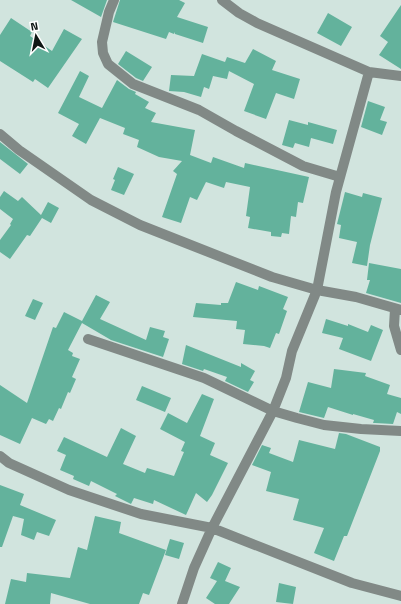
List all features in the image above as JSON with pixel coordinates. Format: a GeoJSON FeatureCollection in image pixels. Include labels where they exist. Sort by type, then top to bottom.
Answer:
{"type":"FeatureCollection","features":[{"type":"Feature","properties":{"kind":"street"},"geometry":{"type":"LineString","coordinates":[[114,0],[109,12],[102,42],[103,53],[108,64],[133,84],[199,110],[302,166],[340,177]]}},
{"type":"Feature","properties":{"kind":"street"},"geometry":{"type":"LineString","coordinates":[[222,0],[239,13],[256,23],[369,72],[401,76]]}},
{"type":"Feature","properties":{"kind":"street"},"geometry":{"type":"LineString","coordinates":[[182,604],[194,568],[212,528],[273,411],[286,378],[292,351],[317,290],[336,192],[369,72]]}},
{"type":"Feature","properties":{"kind":"street"},"geometry":{"type":"LineString","coordinates":[[0,134],[19,150],[91,200],[140,225],[272,277],[317,290],[356,297],[398,310],[394,326],[401,350]]}},
{"type":"Feature","properties":{"kind":"street"},"geometry":{"type":"LineString","coordinates":[[88,339],[204,378],[273,411],[324,425],[361,429],[399,428]]}},
{"type":"Feature","properties":{"kind":"street"},"geometry":{"type":"LineString","coordinates":[[0,456],[9,463],[69,490],[141,514],[212,528],[352,583],[401,596]]}},
{"type":"Feature","properties":{"kind":"building"},"geometry":{"type":"Polygon","coordinates":[[[71,0],[107,0],[101,17],[71,0]]]}},
{"type":"Feature","properties":{"kind":"building"},"geometry":{"type":"Polygon","coordinates":[[[120,0],[179,0],[185,3],[177,17],[208,27],[203,43],[175,34],[175,32],[174,34],[169,32],[166,39],[113,22],[120,0]]]}},
{"type":"Feature","properties":{"kind":"building"},"geometry":{"type":"Polygon","coordinates":[[[401,5],[401,69],[379,55],[388,42],[380,36],[401,5]]]}},
{"type":"Feature","properties":{"kind":"building"},"geometry":{"type":"Polygon","coordinates":[[[328,13],[352,27],[341,46],[317,33],[328,13]]]}},
{"type":"Feature","properties":{"kind":"building"},"geometry":{"type":"Polygon","coordinates":[[[11,18],[32,32],[30,36],[52,51],[64,29],[82,39],[48,88],[35,79],[33,82],[0,61],[0,35],[11,18]]]}},
{"type":"Feature","properties":{"kind":"building"},"geometry":{"type":"Polygon","coordinates":[[[253,49],[276,61],[272,70],[300,79],[294,99],[276,93],[266,119],[244,111],[254,84],[229,71],[227,79],[213,76],[209,89],[204,87],[201,97],[184,92],[169,91],[171,75],[194,76],[202,54],[225,62],[227,57],[245,63],[253,49]]]}},
{"type":"Feature","properties":{"kind":"building"},"geometry":{"type":"Polygon","coordinates":[[[126,51],[152,67],[143,81],[136,78],[118,64],[126,51]]]}},
{"type":"Feature","properties":{"kind":"building"},"geometry":{"type":"Polygon","coordinates":[[[80,71],[89,76],[79,97],[102,108],[117,80],[129,89],[136,92],[135,94],[149,102],[145,108],[156,113],[151,122],[195,130],[190,155],[211,163],[213,157],[244,168],[245,163],[309,177],[303,203],[298,202],[296,217],[291,216],[289,234],[282,233],[281,237],[271,236],[271,232],[248,228],[250,217],[246,216],[250,187],[226,182],[224,188],[206,182],[197,200],[190,197],[181,223],[162,217],[177,174],[173,171],[182,161],[159,157],[137,147],[139,140],[123,134],[125,128],[100,118],[86,144],[72,136],[79,124],[58,113],[80,71]]]}},
{"type":"Feature","properties":{"kind":"building"},"geometry":{"type":"Polygon","coordinates":[[[368,101],[385,107],[380,120],[387,122],[382,135],[361,127],[368,101]]]}},
{"type":"Feature","properties":{"kind":"building"},"geometry":{"type":"Polygon","coordinates":[[[289,120],[308,125],[308,122],[337,130],[333,144],[311,138],[309,147],[295,143],[293,148],[282,145],[289,120]]]}},
{"type":"Feature","properties":{"kind":"building"},"geometry":{"type":"Polygon","coordinates":[[[0,142],[28,164],[20,174],[0,159],[0,142]]]}},
{"type":"Feature","properties":{"kind":"building"},"geometry":{"type":"Polygon","coordinates":[[[118,167],[134,174],[124,195],[111,190],[115,180],[113,179],[118,167]]]}},
{"type":"Feature","properties":{"kind":"building"},"geometry":{"type":"Polygon","coordinates":[[[4,191],[18,201],[22,197],[41,215],[48,202],[59,208],[51,223],[42,218],[30,236],[27,235],[10,259],[0,252],[0,240],[11,225],[10,224],[13,219],[0,209],[0,197],[4,191]]]}},
{"type":"Feature","properties":{"kind":"building"},"geometry":{"type":"Polygon","coordinates":[[[345,192],[362,197],[363,193],[382,198],[370,245],[367,266],[352,263],[357,242],[339,238],[341,225],[337,224],[345,192]]]}},
{"type":"Feature","properties":{"kind":"building"},"geometry":{"type":"Polygon","coordinates":[[[369,263],[401,269],[401,303],[366,293],[370,280],[367,280],[369,263]]]}},
{"type":"Feature","properties":{"kind":"building"},"geometry":{"type":"Polygon","coordinates":[[[236,282],[258,290],[259,286],[288,297],[283,309],[287,311],[279,334],[276,333],[270,348],[243,344],[245,330],[236,329],[237,321],[193,317],[196,303],[221,305],[221,303],[228,303],[236,282]]]}},
{"type":"Feature","properties":{"kind":"building"},"geometry":{"type":"Polygon","coordinates":[[[96,295],[110,302],[100,319],[146,340],[150,327],[165,331],[163,337],[169,339],[163,357],[111,340],[82,323],[68,350],[73,353],[72,356],[80,359],[72,377],[76,379],[70,393],[68,392],[61,409],[59,408],[53,421],[49,419],[46,424],[32,418],[20,444],[0,435],[0,385],[27,403],[53,327],[56,328],[64,312],[82,321],[96,295]]]}},
{"type":"Feature","properties":{"kind":"building"},"geometry":{"type":"Polygon","coordinates":[[[33,299],[43,303],[35,320],[25,316],[33,299]]]}},
{"type":"Feature","properties":{"kind":"building"},"geometry":{"type":"Polygon","coordinates":[[[326,319],[348,326],[348,324],[368,332],[371,325],[383,330],[371,361],[339,349],[343,338],[322,333],[326,319]]]}},
{"type":"Feature","properties":{"kind":"building"},"geometry":{"type":"Polygon","coordinates":[[[186,345],[241,367],[241,363],[255,371],[250,380],[254,382],[248,392],[225,381],[227,377],[204,369],[203,371],[182,364],[186,345]]]}},
{"type":"Feature","properties":{"kind":"building"},"geometry":{"type":"Polygon","coordinates":[[[334,369],[366,373],[365,376],[390,385],[387,394],[401,398],[401,414],[397,412],[393,424],[373,423],[374,420],[328,407],[324,418],[299,412],[308,382],[331,388],[334,369]]]}},
{"type":"Feature","properties":{"kind":"building"},"geometry":{"type":"Polygon","coordinates":[[[142,386],[171,398],[165,412],[136,400],[142,386]]]}},
{"type":"Feature","properties":{"kind":"building"},"geometry":{"type":"Polygon","coordinates":[[[202,394],[214,399],[200,436],[215,443],[210,455],[228,463],[207,502],[196,493],[186,515],[154,500],[153,504],[134,498],[131,504],[115,496],[117,494],[91,481],[89,486],[73,479],[74,476],[60,470],[66,455],[57,451],[64,437],[107,457],[121,428],[136,436],[123,464],[145,473],[147,468],[174,476],[184,452],[181,451],[185,442],[160,429],[168,413],[187,423],[202,394]]]}},
{"type":"Feature","properties":{"kind":"building"},"geometry":{"type":"Polygon","coordinates":[[[339,433],[346,434],[380,447],[380,451],[347,536],[344,536],[334,561],[314,553],[324,528],[293,520],[299,499],[266,491],[271,472],[252,465],[262,445],[271,448],[269,453],[293,462],[299,440],[335,449],[339,433]]]}},
{"type":"Feature","properties":{"kind":"building"},"geometry":{"type":"Polygon","coordinates":[[[0,485],[24,494],[20,505],[56,520],[49,536],[37,532],[34,540],[21,535],[24,519],[13,516],[2,547],[0,547],[0,485]]]}},
{"type":"Feature","properties":{"kind":"building"},"geometry":{"type":"Polygon","coordinates":[[[95,516],[121,522],[119,533],[166,550],[149,595],[143,593],[139,604],[90,604],[51,593],[50,604],[5,604],[11,579],[26,582],[27,573],[70,578],[78,547],[87,550],[95,516]]]}},
{"type":"Feature","properties":{"kind":"building"},"geometry":{"type":"Polygon","coordinates":[[[170,539],[184,543],[179,559],[165,555],[170,539]]]}},
{"type":"Feature","properties":{"kind":"building"},"geometry":{"type":"Polygon","coordinates":[[[218,562],[231,568],[225,581],[240,587],[229,604],[215,604],[206,598],[217,581],[210,578],[218,562]]]}},
{"type":"Feature","properties":{"kind":"building"},"geometry":{"type":"Polygon","coordinates":[[[279,583],[296,587],[293,604],[276,602],[279,583]]]}}]}
